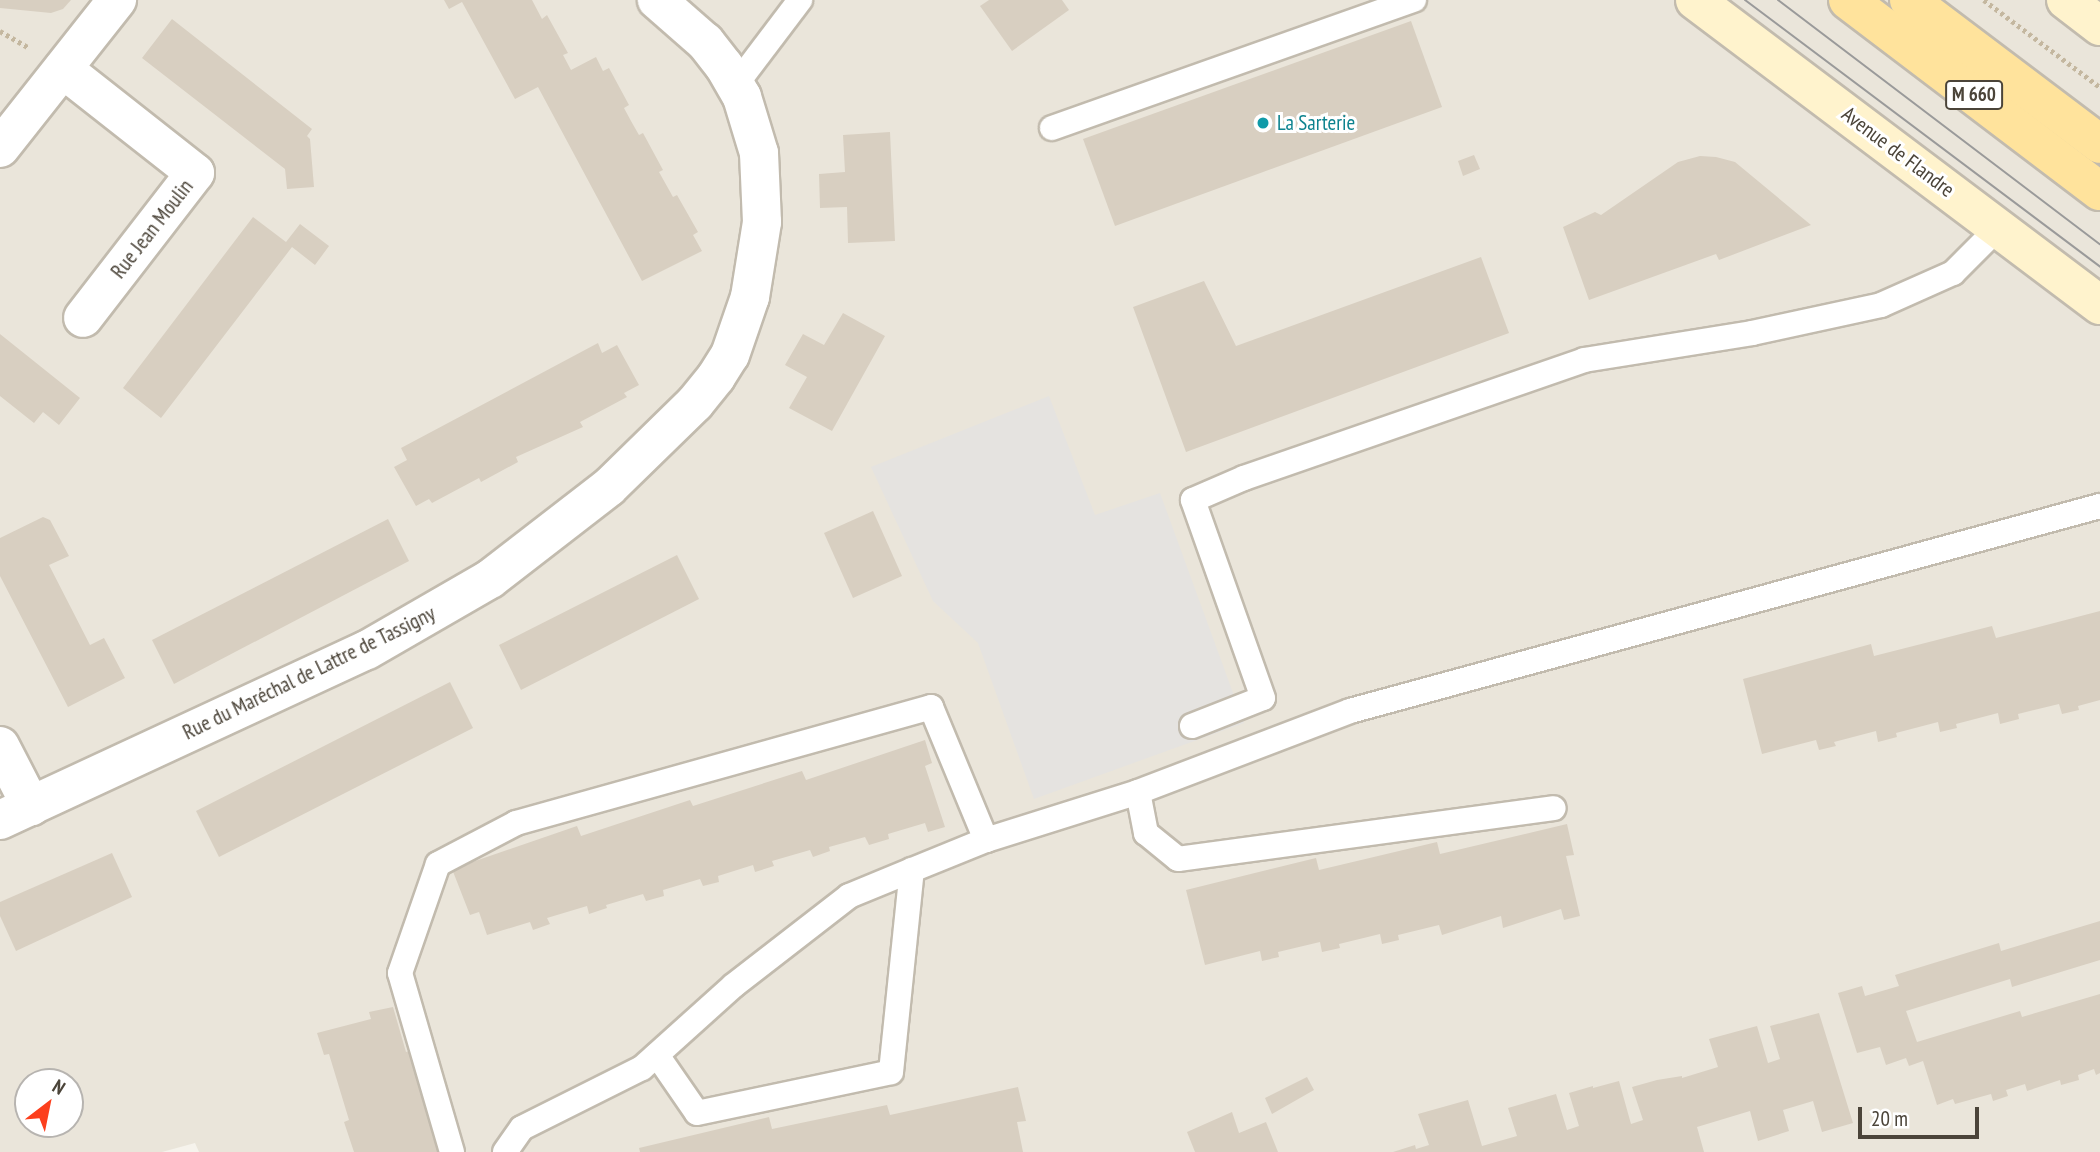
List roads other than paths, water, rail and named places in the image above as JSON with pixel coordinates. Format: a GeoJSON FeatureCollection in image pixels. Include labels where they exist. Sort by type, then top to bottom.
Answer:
{"type":"FeatureCollection","features":[{"type":"Feature","properties":{"kind":"main road","name":"M 660"},"geometry":{"type":"LineString","coordinates":[[1848,0],[2100,191]]}},
{"type":"Feature","properties":{"kind":"main road","name":"M 660"},"geometry":{"type":"LineString","coordinates":[[1909,0],[2100,144]]}},
{"type":"Feature","properties":{"kind":"street"},"geometry":{"type":"LineString","coordinates":[[0,148],[117,0]]}},
{"type":"Feature","properties":{"kind":"street","name":"Rue du Maréchal de Lattre de Tassigny"},"geometry":{"type":"LineString","coordinates":[[15,813],[367,650],[490,579],[609,487],[695,402],[723,366],[740,329],[750,297],[762,222],[759,153],[751,121],[735,86],[705,42],[657,0]]}},
{"type":"Feature","properties":{"kind":"street","name":"Avenue de Flandre"},"geometry":{"type":"LineString","coordinates":[[1695,0],[2100,305]]}},
{"type":"Feature","properties":{"kind":"street"},"geometry":{"type":"LineString","coordinates":[[2066,0],[2100,26]]}},
{"type":"Feature","properties":{"kind":"street","name":"Rue Jean Moulin"},"geometry":{"type":"LineString","coordinates":[[63,69],[195,173],[83,318]]}},
{"type":"Feature","properties":{"kind":"street"},"geometry":{"type":"LineString","coordinates":[[0,746],[15,813]]}},
{"type":"Feature","properties":{"kind":"lane"},"geometry":{"type":"LineString","coordinates":[[735,86],[800,0]]}},
{"type":"Feature","properties":{"kind":"lane"},"geometry":{"type":"LineString","coordinates":[[1052,128],[1414,0]]}},
{"type":"Feature","properties":{"kind":"lane"},"geometry":{"type":"LineString","coordinates":[[1192,726],[1263,698],[1193,500],[1244,478],[1584,360],[1752,333],[1881,305],[1953,273],[1999,227]]}},
{"type":"Feature","properties":{"kind":"lane"},"geometry":{"type":"LineString","coordinates":[[505,1152],[522,1128],[642,1068],[733,986],[849,896],[912,870],[986,841],[1139,792],[1350,711],[2100,506]]}},
{"type":"Feature","properties":{"kind":"lane"},"geometry":{"type":"LineString","coordinates":[[452,1152],[400,973],[438,864],[516,823],[931,707],[986,841]]}},
{"type":"Feature","properties":{"kind":"lane"},"geometry":{"type":"LineString","coordinates":[[1139,792],[1146,833],[1178,859],[1554,808]]}},
{"type":"Feature","properties":{"kind":"lane"},"geometry":{"type":"LineString","coordinates":[[657,1055],[697,1113],[891,1072],[912,870]]}},
{"type":"Feature","properties":{"kind":"tram line"},"geometry":{"type":"LineString","coordinates":[[1745,0],[2100,267]]}},
{"type":"Feature","properties":{"kind":"tram line"},"geometry":{"type":"LineString","coordinates":[[1778,0],[2100,244]]}},
{"type":"Feature","properties":{"kind":"place","name":"La Sarterie"},"geometry":{"type":"Point","coordinates":[1263,123]}}]}
